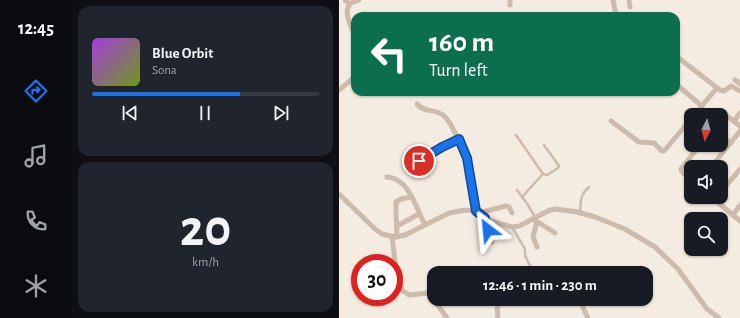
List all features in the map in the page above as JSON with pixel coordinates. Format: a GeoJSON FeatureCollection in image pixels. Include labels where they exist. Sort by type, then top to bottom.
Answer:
{"type":"FeatureCollection","features":[{"type":"Feature","properties":{"kind":"street"},"geometry":{"type":"LineString","coordinates":[[345,0],[350,4]]}},
{"type":"Feature","properties":{"kind":"street"},"geometry":{"type":"LineString","coordinates":[[350,4],[359,0]]}},
{"type":"Feature","properties":{"kind":"street"},"geometry":{"type":"LineString","coordinates":[[613,0],[615,12]]}},
{"type":"Feature","properties":{"kind":"street"},"geometry":{"type":"LineString","coordinates":[[629,0],[630,7]]}},
{"type":"Feature","properties":{"kind":"street"},"geometry":{"type":"LineString","coordinates":[[350,4],[348,20],[351,26]]}},
{"type":"Feature","properties":{"kind":"street"},"geometry":{"type":"LineString","coordinates":[[680,59],[717,88],[724,91],[732,86],[740,91]]}},
{"type":"Feature","properties":{"kind":"street"},"geometry":{"type":"LineString","coordinates":[[735,80],[740,84]]}},
{"type":"Feature","properties":{"kind":"street"},"geometry":{"type":"LineString","coordinates":[[339,90],[351,81]]}},
{"type":"Feature","properties":{"kind":"street"},"geometry":{"type":"LineString","coordinates":[[680,87],[702,106],[717,88]]}},
{"type":"Feature","properties":{"kind":"street"},"geometry":{"type":"LineString","coordinates":[[417,104],[422,109],[438,112],[445,116],[459,139],[467,158],[478,212],[485,218],[512,227],[519,226],[555,209],[580,213],[625,228],[655,247],[678,269],[707,309],[719,318]]}},
{"type":"Feature","properties":{"kind":"street"},"geometry":{"type":"LineString","coordinates":[[734,121],[740,113]]}},
{"type":"Feature","properties":{"kind":"street"},"geometry":{"type":"LineString","coordinates":[[728,117],[740,126]]}},
{"type":"Feature","properties":{"kind":"street"},"geometry":{"type":"LineString","coordinates":[[611,122],[639,142],[654,143],[662,151],[664,151],[684,127]]}},
{"type":"Feature","properties":{"kind":"street"},"geometry":{"type":"LineString","coordinates":[[717,160],[740,132]]}},
{"type":"Feature","properties":{"kind":"street"},"geometry":{"type":"LineString","coordinates":[[419,161],[459,139]]}},
{"type":"Feature","properties":{"kind":"street"},"geometry":{"type":"LineString","coordinates":[[688,160],[694,152]]}},
{"type":"Feature","properties":{"kind":"street"},"geometry":{"type":"LineString","coordinates":[[684,165],[681,169],[684,174]]}},
{"type":"Feature","properties":{"kind":"street"},"geometry":{"type":"LineString","coordinates":[[728,184],[740,169]]}},
{"type":"Feature","properties":{"kind":"street"},"geometry":{"type":"LineString","coordinates":[[387,177],[397,179],[406,188],[425,225]]}},
{"type":"Feature","properties":{"kind":"street"},"geometry":{"type":"LineString","coordinates":[[339,194],[375,229],[382,234],[395,237],[405,235],[456,211],[470,210],[478,212],[506,206],[509,207],[512,213]]}},
{"type":"Feature","properties":{"kind":"street"},"geometry":{"type":"LineString","coordinates":[[411,197],[401,199],[396,202],[396,268],[402,290],[409,295],[427,293]]}},
{"type":"Feature","properties":{"kind":"street"},"geometry":{"type":"LineString","coordinates":[[721,204],[740,221]]}},
{"type":"Feature","properties":{"kind":"street"},"geometry":{"type":"LineString","coordinates":[[733,215],[740,206]]}},
{"type":"Feature","properties":{"kind":"street"},"geometry":{"type":"LineString","coordinates":[[397,226],[419,214]]}},
{"type":"Feature","properties":{"kind":"street"},"geometry":{"type":"LineString","coordinates":[[485,218],[492,242]]}},
{"type":"Feature","properties":{"kind":"street"},"geometry":{"type":"LineString","coordinates":[[535,219],[555,233]]}},
{"type":"Feature","properties":{"kind":"street"},"geometry":{"type":"LineString","coordinates":[[535,219],[533,240],[537,247]]}},
{"type":"Feature","properties":{"kind":"street"},"geometry":{"type":"LineString","coordinates":[[439,306],[447,318]]}},
{"type":"Feature","properties":{"kind":"street"},"geometry":{"type":"LineString","coordinates":[[498,306],[498,318]]}},
{"type":"Feature","properties":{"kind":"street"},"geometry":{"type":"LineString","coordinates":[[582,306],[588,318]]}},
{"type":"Feature","properties":{"kind":"lane"},"geometry":{"type":"LineString","coordinates":[[517,134],[543,174]]}},
{"type":"Feature","properties":{"kind":"lane"},"geometry":{"type":"LineString","coordinates":[[522,197],[543,174],[547,175],[559,166],[544,145]]}},
{"type":"Feature","properties":{"kind":"lane"},"geometry":{"type":"LineString","coordinates":[[580,213],[582,194],[589,187]]}},
{"type":"Feature","properties":{"kind":"lane"},"geometry":{"type":"LineString","coordinates":[[517,190],[535,219]]}},
{"type":"Feature","properties":{"kind":"lane"},"geometry":{"type":"LineString","coordinates":[[512,227],[525,249],[524,254],[531,266]]}},
{"type":"Feature","properties":{"kind":"route"},"geometry":{"type":"LineString","coordinates":[[419,161],[459,139],[467,158],[475,196],[476,211],[485,218],[488,230]]}}]}
